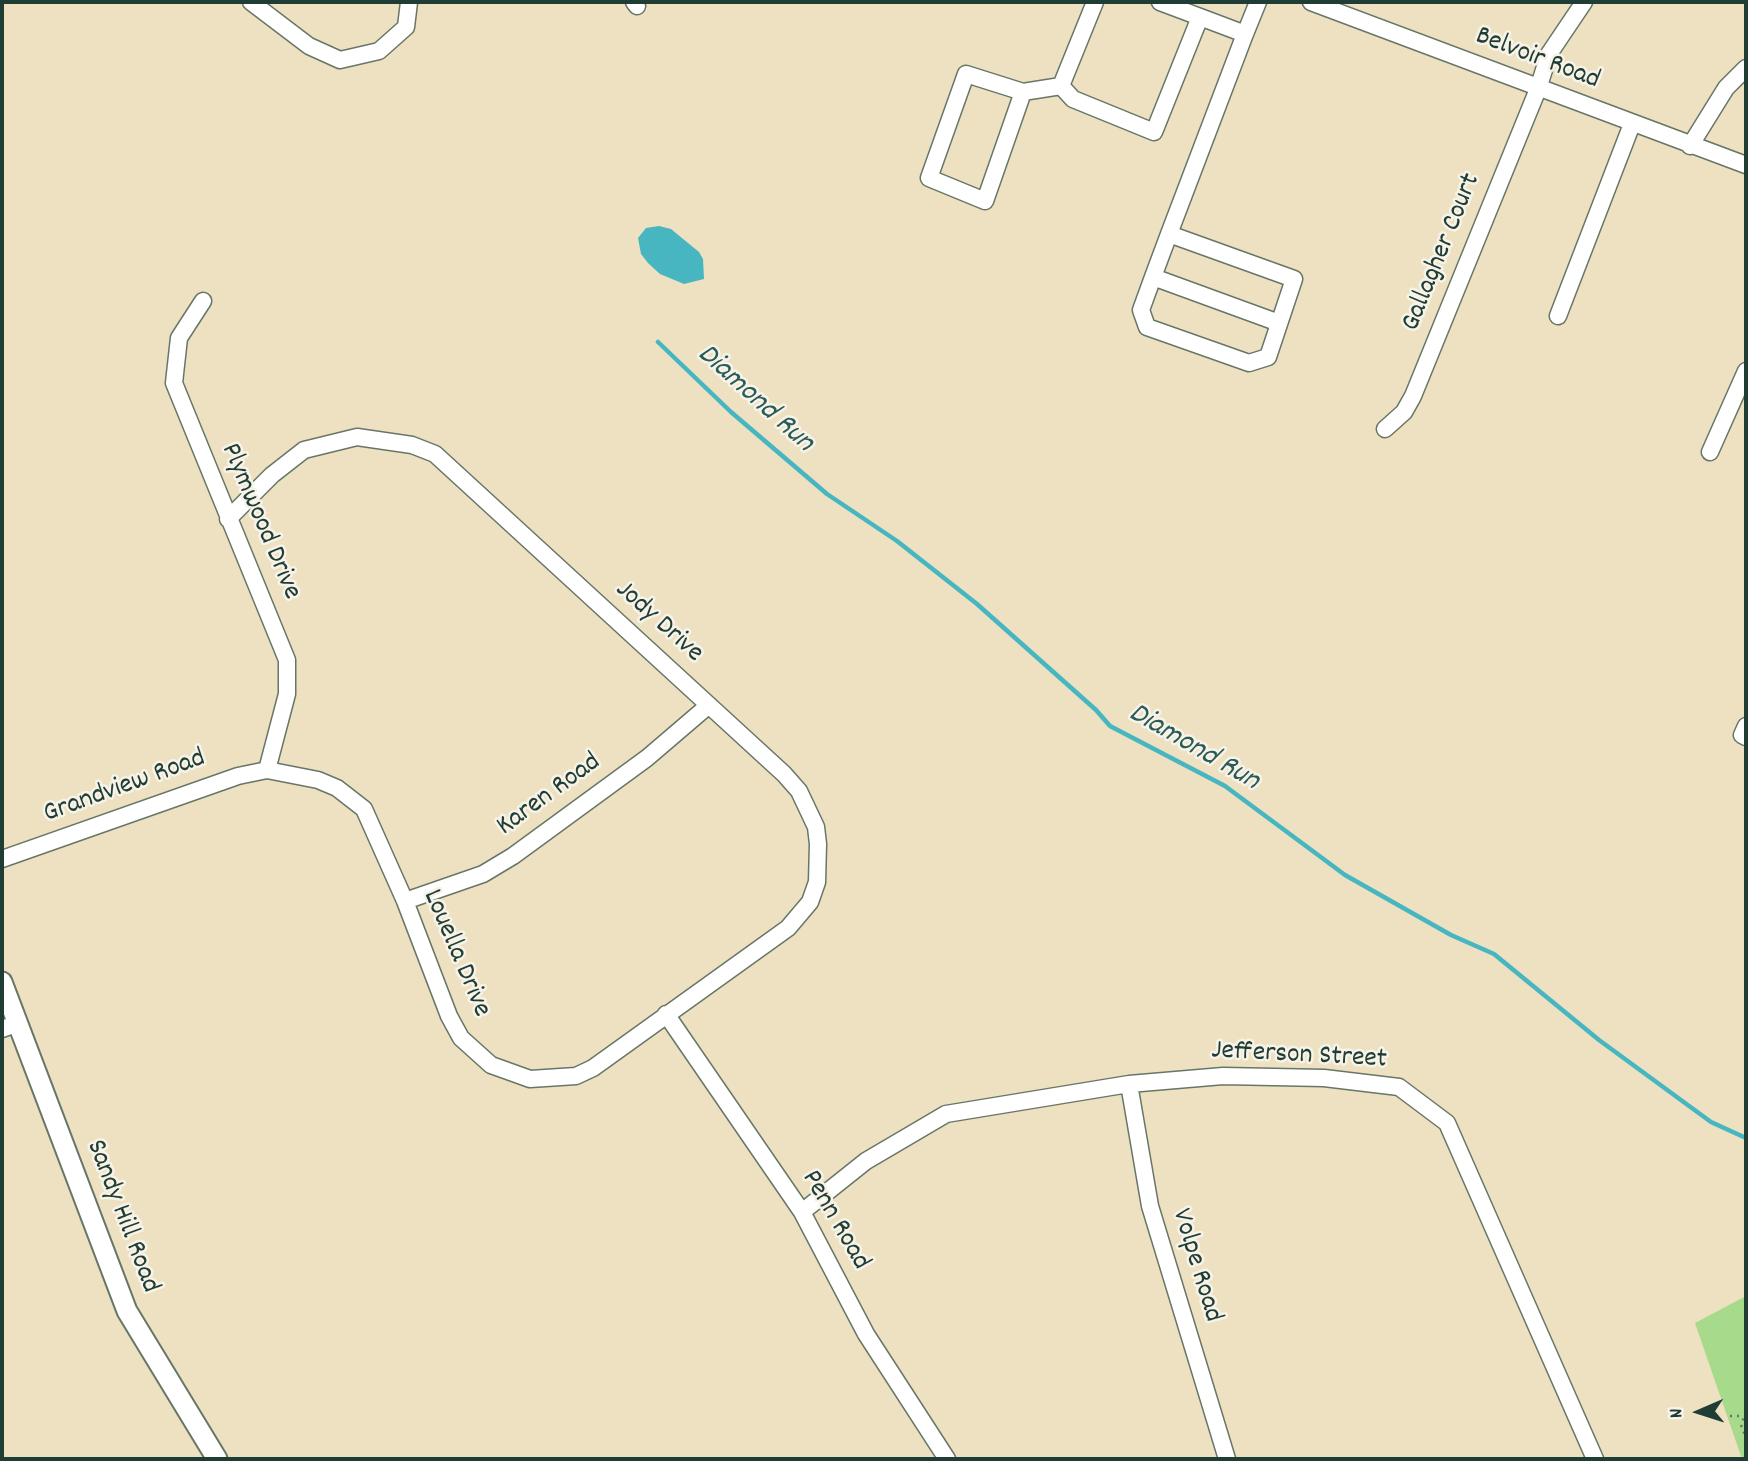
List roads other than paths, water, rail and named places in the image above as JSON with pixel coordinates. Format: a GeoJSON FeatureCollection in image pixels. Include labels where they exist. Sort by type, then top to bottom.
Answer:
{"type":"FeatureCollection","features":[{"type":"Feature","properties":{"kind":"main road","name":"Sandy Hill Road"},"geometry":{"type":"LineString","coordinates":[[2,982],[9,1027],[127,1311],[217,1459]]}},
{"type":"Feature","properties":{"kind":"street"},"geometry":{"type":"LineString","coordinates":[[251,2],[309,46],[340,60],[379,51],[406,27],[409,2]]}},
{"type":"Feature","properties":{"kind":"street"},"geometry":{"type":"LineString","coordinates":[[1061,86],[1095,2]]}},
{"type":"Feature","properties":{"kind":"street"},"geometry":{"type":"LineString","coordinates":[[1160,2],[1245,34]]}},
{"type":"Feature","properties":{"kind":"street"},"geometry":{"type":"LineString","coordinates":[[1169,234],[1294,279],[1268,357],[1248,363],[1147,327],[1140,310],[1245,34],[1258,2]]}},
{"type":"Feature","properties":{"kind":"street","name":"Belvoir Road"},"geometry":{"type":"LineString","coordinates":[[1314,2],[1538,89],[1746,165]]}},
{"type":"Feature","properties":{"kind":"street","name":"Gallagher Court"},"geometry":{"type":"LineString","coordinates":[[1385,429],[1404,412],[1413,396],[1538,89],[1549,54],[1584,2]]}},
{"type":"Feature","properties":{"kind":"street"},"geometry":{"type":"LineString","coordinates":[[1061,86],[1073,99],[1154,132],[1200,17]]}},
{"type":"Feature","properties":{"kind":"street"},"geometry":{"type":"LineString","coordinates":[[1690,146],[1726,88],[1746,68]]}},
{"type":"Feature","properties":{"kind":"street"},"geometry":{"type":"LineString","coordinates":[[1023,92],[985,201],[929,178],[966,74],[1023,92],[1061,86]]}},
{"type":"Feature","properties":{"kind":"street"},"geometry":{"type":"LineString","coordinates":[[1558,316],[1632,124]]}},
{"type":"Feature","properties":{"kind":"street"},"geometry":{"type":"LineString","coordinates":[[1153,277],[1279,323]]}},
{"type":"Feature","properties":{"kind":"street","name":"Plymwood Drive"},"geometry":{"type":"LineString","coordinates":[[203,301],[179,338],[174,383],[287,660],[287,694],[267,770]]}},
{"type":"Feature","properties":{"kind":"street"},"geometry":{"type":"LineString","coordinates":[[1710,452],[1746,371]]}},
{"type":"Feature","properties":{"kind":"street","name":"Jody Drive"},"geometry":{"type":"LineString","coordinates":[[228,519],[304,450],[356,437],[412,445],[435,454],[799,791],[816,827],[817,882],[810,902],[788,928],[666,1014]]}},
{"type":"Feature","properties":{"kind":"street","name":"Karen Road"},"geometry":{"type":"LineString","coordinates":[[405,901],[462,883],[513,856],[647,758],[709,705]]}},
{"type":"Feature","properties":{"kind":"street"},"geometry":{"type":"LineString","coordinates":[[1746,726],[1742,735],[1746,737]]}},
{"type":"Feature","properties":{"kind":"street","name":"Grandview Road"},"geometry":{"type":"LineString","coordinates":[[2,859],[238,776],[267,770]]}},
{"type":"Feature","properties":{"kind":"street","name":"Louella Drive"},"geometry":{"type":"LineString","coordinates":[[267,770],[318,780],[337,788],[364,809],[461,1038],[491,1065],[507,1073],[530,1079],[576,1076],[593,1068],[666,1014]]}},
{"type":"Feature","properties":{"kind":"street","name":"Penn Road"},"geometry":{"type":"LineString","coordinates":[[666,1014],[802,1212],[866,1334],[947,1459]]}},
{"type":"Feature","properties":{"kind":"street","name":"Jefferson Street"},"geometry":{"type":"LineString","coordinates":[[802,1212],[866,1161],[946,1114],[1129,1084],[1223,1076],[1324,1078],[1399,1087],[1447,1123],[1595,1459]]}},
{"type":"Feature","properties":{"kind":"street","name":"Volpe Road"},"geometry":{"type":"LineString","coordinates":[[1129,1084],[1150,1206],[1227,1459]]}},
{"type":"Feature","properties":{"kind":"water"},"geometry":{"type":"Polygon","coordinates":[[[659,226],[671,229],[699,252],[703,259],[704,279],[684,284],[660,274],[648,263],[641,254],[638,238],[646,228],[659,226]]]}},
{"type":"Feature","properties":{"kind":"waterway","name":"Diamond Run"},"geometry":{"type":"LineString","coordinates":[[658,342],[731,412],[827,494],[897,541],[977,604],[1096,710],[1110,726],[1225,786],[1345,875],[1451,935],[1494,954],[1599,1040],[1711,1122],[1746,1138]]}}]}
